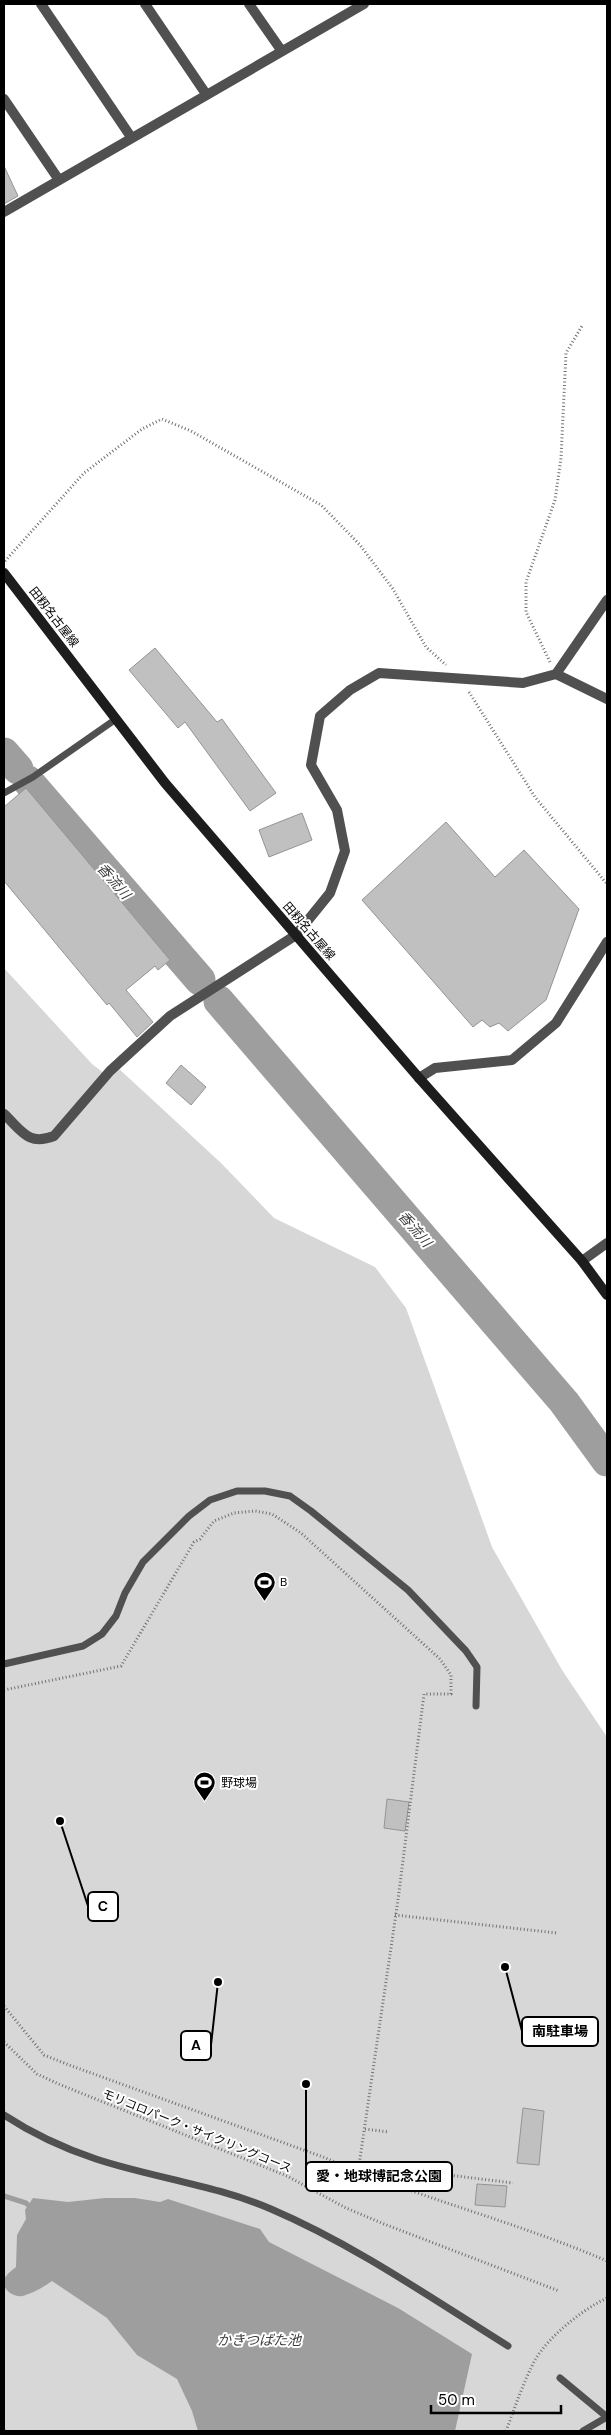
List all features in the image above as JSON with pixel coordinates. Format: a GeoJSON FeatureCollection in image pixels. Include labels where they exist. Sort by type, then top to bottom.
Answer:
{"type":"FeatureCollection","features":[{"type":"Feature","properties":{"kind":"main road","name":"田籾名古屋線"},"geometry":{"type":"LineString","coordinates":[[4,573],[165,783],[419,1078],[582,1261],[607,1295]]}},
{"type":"Feature","properties":{"kind":"street"},"geometry":{"type":"LineString","coordinates":[[42,4],[131,137]]}},
{"type":"Feature","properties":{"kind":"street"},"geometry":{"type":"LineString","coordinates":[[144,4],[206,94]]}},
{"type":"Feature","properties":{"kind":"street"},"geometry":{"type":"LineString","coordinates":[[249,4],[281,50]]}},
{"type":"Feature","properties":{"kind":"street"},"geometry":{"type":"LineString","coordinates":[[4,212],[357,5]]}},
{"type":"Feature","properties":{"kind":"street"},"geometry":{"type":"LineString","coordinates":[[4,99],[59,180]]}},
{"type":"Feature","properties":{"kind":"street"},"geometry":{"type":"LineString","coordinates":[[4,1114],[30,1139],[41,1140],[54,1136],[110,1071],[170,1016],[296,935],[330,893],[345,851],[336,810],[311,765],[320,716],[350,690],[379,673],[523,683],[556,674],[607,600]]}},
{"type":"Feature","properties":{"kind":"street"},"geometry":{"type":"LineString","coordinates":[[556,674],[607,699]]}},
{"type":"Feature","properties":{"kind":"street"},"geometry":{"type":"LineString","coordinates":[[419,1078],[435,1068],[512,1060],[556,1023],[607,942]]}},
{"type":"Feature","properties":{"kind":"street"},"geometry":{"type":"LineString","coordinates":[[582,1261],[607,1243]]}},
{"type":"Feature","properties":{"kind":"lane"},"geometry":{"type":"LineString","coordinates":[[4,793],[33,777],[116,718]]}},
{"type":"Feature","properties":{"kind":"lane"},"geometry":{"type":"LineString","coordinates":[[4,1664],[83,1646],[102,1634],[116,1616],[125,1593],[143,1562],[189,1516],[210,1500],[236,1491],[265,1491],[290,1496],[408,1590],[466,1651],[477,1667],[476,1706]]}},
{"type":"Feature","properties":{"kind":"lane"},"geometry":{"type":"LineString","coordinates":[[4,2115],[51,2142],[97,2160],[232,2195],[272,2209],[354,2250],[508,2346]]}},
{"type":"Feature","properties":{"kind":"lane"},"geometry":{"type":"LineString","coordinates":[[560,2378],[607,2417],[583,2431]]}},
{"type":"Feature","properties":{"kind":"path"},"geometry":{"type":"LineString","coordinates":[[556,674],[526,612],[526,582],[555,500],[561,458],[566,353],[582,326]]}},
{"type":"Feature","properties":{"kind":"path"},"geometry":{"type":"LineString","coordinates":[[4,562],[84,473],[142,429],[162,419],[191,431],[320,505],[360,545],[388,582],[426,647],[460,678],[535,797],[607,884]]}},
{"type":"Feature","properties":{"kind":"path"},"geometry":{"type":"LineString","coordinates":[[4,1690],[121,1666],[194,1542],[200,1539],[214,1521],[234,1513],[255,1511],[272,1514],[285,1521],[440,1659],[451,1675],[451,1694],[424,1694],[395,1915],[358,2172]]}},
{"type":"Feature","properties":{"kind":"path"},"geometry":{"type":"LineString","coordinates":[[395,1915],[557,1934]]}},
{"type":"Feature","properties":{"kind":"path"},"geometry":{"type":"LineString","coordinates":[[4,2006],[44,2055],[323,2157],[358,2172],[527,2230],[607,2261]]}},
{"type":"Feature","properties":{"kind":"path","name":"モリコロパーク・サイクリングコース"},"geometry":{"type":"LineString","coordinates":[[4,2042],[37,2074],[60,2085],[279,2173],[346,2208],[376,2221],[559,2291]]}},
{"type":"Feature","properties":{"kind":"path"},"geometry":{"type":"LineString","coordinates":[[365,2129],[389,2132]]}},
{"type":"Feature","properties":{"kind":"path"},"geometry":{"type":"LineString","coordinates":[[360,2164],[513,2183]]}},
{"type":"Feature","properties":{"kind":"path"},"geometry":{"type":"LineString","coordinates":[[506,2431],[537,2358],[576,2317],[607,2298]]}},
{"type":"Feature","properties":{"kind":"shaded area"},"geometry":{"type":"Polygon","coordinates":[[[4,968],[92,1064],[109,1077],[118,1068],[221,1163],[274,1218],[375,1267],[406,1308],[492,1547],[562,1670],[607,1737],[607,2431],[4,2431],[4,968]]]}},
{"type":"Feature","properties":{"kind":"water","name":"かきつばた池"},"geometry":{"type":"Polygon","coordinates":[[[33,2198],[68,2202],[105,2198],[135,2198],[160,2202],[168,2199],[260,2229],[269,2242],[398,2308],[472,2354],[455,2431],[198,2431],[192,2411],[177,2379],[137,2355],[107,2318],[52,2281],[38,2290],[23,2296],[16,2296],[6,2289],[4,2286],[5,2278],[16,2267],[17,2235],[26,2219],[25,2210],[33,2198]]]}},
{"type":"Feature","properties":{"kind":"building"},"geometry":{"type":"Polygon","coordinates":[[[4,166],[18,196],[4,204],[4,166]]]}},
{"type":"Feature","properties":{"kind":"building"},"geometry":{"type":"Polygon","coordinates":[[[155,648],[217,722],[222,719],[276,793],[250,811],[185,722],[178,728],[129,670],[155,648]]]}},
{"type":"Feature","properties":{"kind":"building"},"geometry":{"type":"Polygon","coordinates":[[[26,788],[170,960],[158,970],[155,966],[126,990],[153,1022],[137,1037],[109,1003],[107,1005],[4,881],[4,807],[26,788]]]}},
{"type":"Feature","properties":{"kind":"building"},"geometry":{"type":"Polygon","coordinates":[[[302,813],[312,840],[269,857],[259,830],[302,813]]]}},
{"type":"Feature","properties":{"kind":"building"},"geometry":{"type":"Polygon","coordinates":[[[446,822],[495,877],[524,850],[579,909],[546,1000],[508,1031],[499,1023],[490,1027],[482,1020],[473,1027],[362,900],[446,822]]]}},
{"type":"Feature","properties":{"kind":"building"},"geometry":{"type":"Polygon","coordinates":[[[181,1065],[206,1087],[191,1105],[166,1083],[181,1065]]]}},
{"type":"Feature","properties":{"kind":"building"},"geometry":{"type":"Polygon","coordinates":[[[387,1799],[409,1802],[405,1831],[384,1828],[387,1799]]]}},
{"type":"Feature","properties":{"kind":"building"},"geometry":{"type":"Polygon","coordinates":[[[523,2108],[544,2111],[539,2165],[517,2163],[523,2108]]]}},
{"type":"Feature","properties":{"kind":"building"},"geometry":{"type":"Polygon","coordinates":[[[477,2184],[507,2186],[505,2207],[475,2205],[477,2184]]]}},
{"type":"Feature","properties":{"kind":"waterway","name":"香流川"},"geometry":{"type":"LineString","coordinates":[[4,753],[18,769]]}},
{"type":"Feature","properties":{"kind":"waterway","name":"香流川"},"geometry":{"type":"LineString","coordinates":[[28,781],[200,980]]}},
{"type":"Feature","properties":{"kind":"waterway","name":"香流川"},"geometry":{"type":"LineString","coordinates":[[219,1001],[564,1402],[607,1461]]}},
{"type":"Feature","properties":{"kind":"waterway"},"geometry":{"type":"LineString","coordinates":[[4,2196],[26,2203],[32,2209]]}},
{"type":"Feature","properties":{"kind":"place","name":"B"},"geometry":{"type":"Point","coordinates":[264,1601]}},
{"type":"Feature","properties":{"kind":"place","name":"野球場"},"geometry":{"type":"Point","coordinates":[205,1802]}},
{"type":"Feature","properties":{"kind":"place","name":"C"},"geometry":{"type":"Point","coordinates":[60,1821]}},
{"type":"Feature","properties":{"kind":"place","name":"南駐車場"},"geometry":{"type":"Point","coordinates":[505,1967]}},
{"type":"Feature","properties":{"kind":"place","name":"A"},"geometry":{"type":"Point","coordinates":[218,1982]}},
{"type":"Feature","properties":{"kind":"place","name":"愛・地球博記念公園"},"geometry":{"type":"Point","coordinates":[306,2084]}}]}
